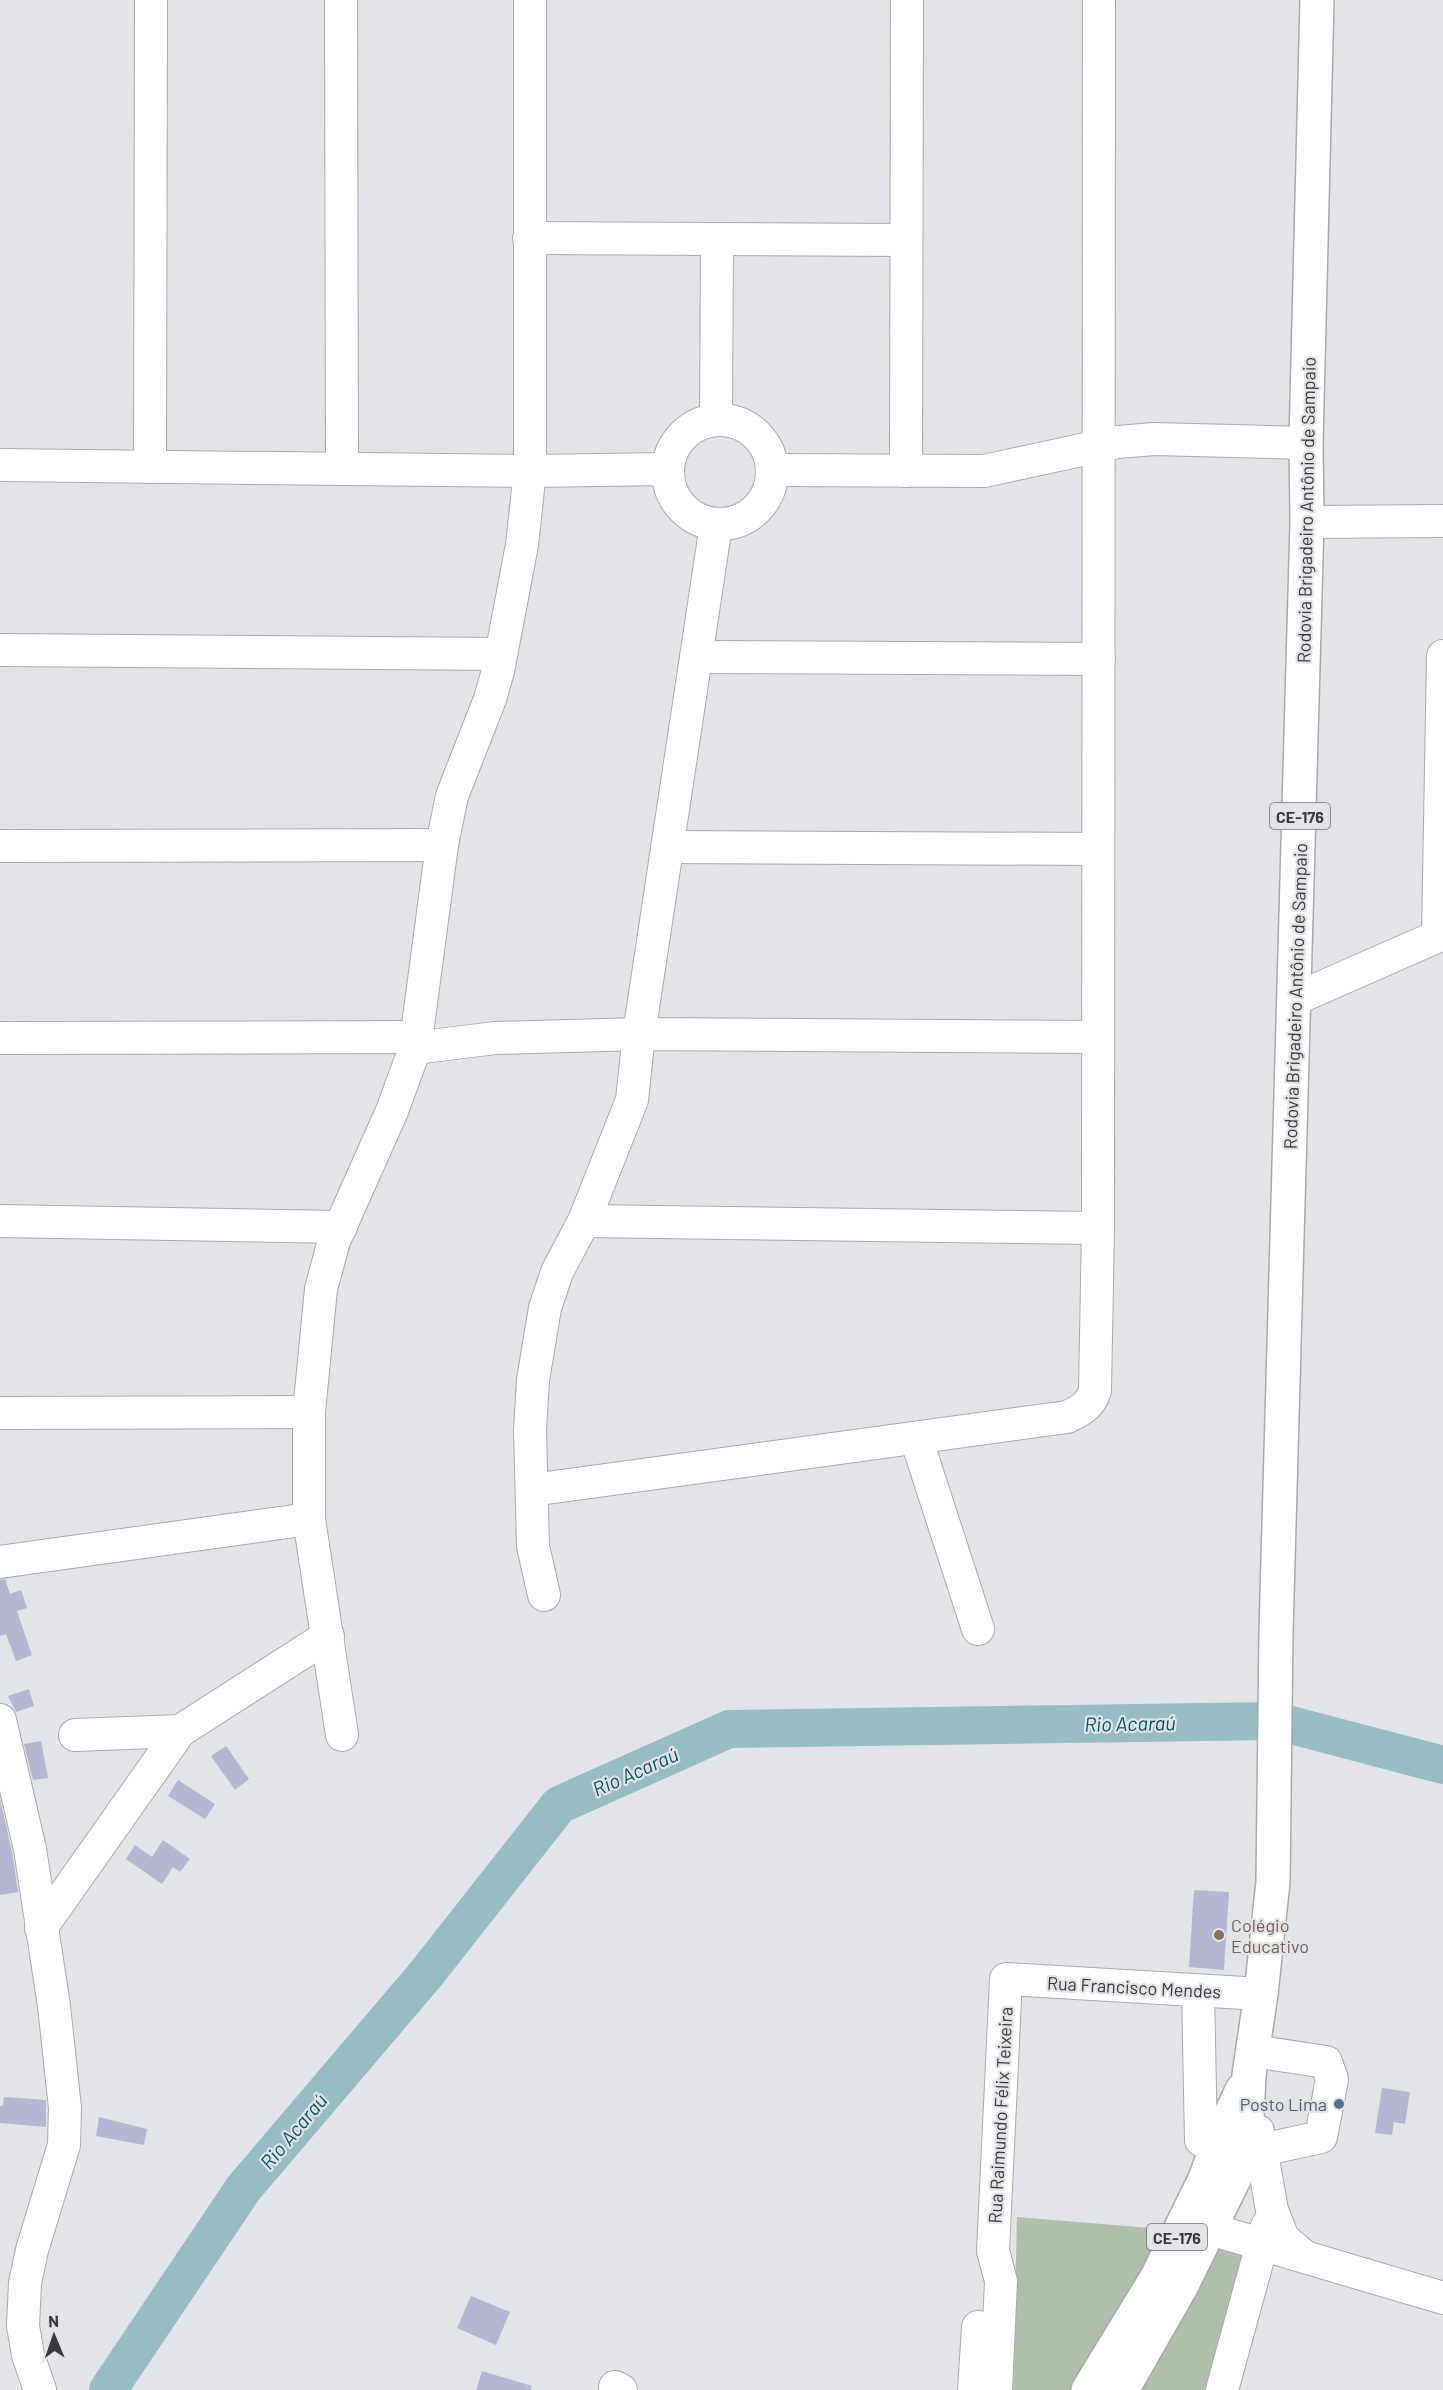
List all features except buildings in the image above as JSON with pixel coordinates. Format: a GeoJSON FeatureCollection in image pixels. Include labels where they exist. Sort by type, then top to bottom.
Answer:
{"type":"FeatureCollection","features":[{"type":"Feature","properties":{"kind":"main road","name":"Rodovia Brigadeiro Antônio de Sampaio"},"geometry":{"type":"LineString","coordinates":[[1261,1994],[1273,1882],[1276,1632],[1307,522],[1306,443],[1317,0]]}},
{"type":"Feature","properties":{"kind":"main road","name":"CE-176"},"geometry":{"type":"LineString","coordinates":[[1122,2390],[1182,2285],[1238,2171],[1246,2137],[1251,2063],[1261,1994]]}},
{"type":"Feature","properties":{"kind":"main road","name":"CE-176"},"geometry":{"type":"LineString","coordinates":[[1088,2390],[1157,2277],[1205,2180],[1251,2063]]}},
{"type":"Feature","properties":{"kind":"street"},"geometry":{"type":"LineString","coordinates":[[150,467],[151,0]]}},
{"type":"Feature","properties":{"kind":"street"},"geometry":{"type":"LineString","coordinates":[[341,0],[342,470]]}},
{"type":"Feature","properties":{"kind":"street"},"geometry":{"type":"LineString","coordinates":[[342,1735],[309,1519],[309,1412],[321,1289],[334,1241],[392,1111],[417,1043],[442,845],[452,796],[490,699],[522,545],[530,471],[530,0]]}},
{"type":"Feature","properties":{"kind":"street"},"geometry":{"type":"LineString","coordinates":[[906,471],[907,0]]}},
{"type":"Feature","properties":{"kind":"street"},"geometry":{"type":"LineString","coordinates":[[531,1490],[1067,1418],[1088,1406],[1095,1391],[1098,1228],[1099,0]]}},
{"type":"Feature","properties":{"kind":"street"},"geometry":{"type":"LineString","coordinates":[[529,238],[906,240]]}},
{"type":"Feature","properties":{"kind":"street"},"geometry":{"type":"LineString","coordinates":[[716,420],[717,240]]}},
{"type":"Feature","properties":{"kind":"street"},"geometry":{"type":"LineString","coordinates":[[716,420],[733,422],[749,428],[770,454],[773,470],[771,488],[763,504],[750,516],[734,523],[716,525],[700,521],[681,506],[669,486],[668,469],[671,454],[678,441],[695,427],[716,420]]}},
{"type":"Feature","properties":{"kind":"street"},"geometry":{"type":"LineString","coordinates":[[773,470],[984,471],[1118,442],[1154,439],[1306,443]]}},
{"type":"Feature","properties":{"kind":"street"},"geometry":{"type":"LineString","coordinates":[[0,465],[342,470],[668,469]]}},
{"type":"Feature","properties":{"kind":"street"},"geometry":{"type":"LineString","coordinates":[[1307,522],[1443,521]]}},
{"type":"Feature","properties":{"kind":"street"},"geometry":{"type":"LineString","coordinates":[[544,1595],[533,1546],[530,1430],[533,1380],[545,1308],[557,1272],[584,1221],[632,1100],[639,1034],[716,525]]}},
{"type":"Feature","properties":{"kind":"street"},"geometry":{"type":"LineString","coordinates":[[0,650],[501,654]]}},
{"type":"Feature","properties":{"kind":"street"},"geometry":{"type":"LineString","coordinates":[[1295,999],[1441,935],[1443,656]]}},
{"type":"Feature","properties":{"kind":"street"},"geometry":{"type":"LineString","coordinates":[[696,657],[1099,659]]}},
{"type":"Feature","properties":{"kind":"street"},"geometry":{"type":"LineString","coordinates":[[0,846],[442,845]]}},
{"type":"Feature","properties":{"kind":"street"},"geometry":{"type":"LineString","coordinates":[[667,847],[1098,849]]}},
{"type":"Feature","properties":{"kind":"street"},"geometry":{"type":"LineString","coordinates":[[0,1038],[417,1043],[495,1038],[639,1034],[1098,1037]]}},
{"type":"Feature","properties":{"kind":"street"},"geometry":{"type":"LineString","coordinates":[[0,1221],[341,1227]]}},
{"type":"Feature","properties":{"kind":"street"},"geometry":{"type":"LineString","coordinates":[[584,1221],[1098,1228]]}},
{"type":"Feature","properties":{"kind":"street"},"geometry":{"type":"LineString","coordinates":[[0,1413],[309,1412]]}},
{"type":"Feature","properties":{"kind":"street"},"geometry":{"type":"LineString","coordinates":[[916,1438],[978,1629]]}},
{"type":"Feature","properties":{"kind":"street"},"geometry":{"type":"LineString","coordinates":[[0,1562],[309,1519]]}},
{"type":"Feature","properties":{"kind":"street"},"geometry":{"type":"LineString","coordinates":[[42,1928],[180,1731],[328,1636]]}},
{"type":"Feature","properties":{"kind":"street"},"geometry":{"type":"LineString","coordinates":[[0,1720],[30,1849],[54,2006],[65,2133],[64,2145],[32,2250],[25,2283],[23,2326],[28,2355],[40,2390]]}},
{"type":"Feature","properties":{"kind":"street"},"geometry":{"type":"LineString","coordinates":[[75,1735],[180,1731]]}},
{"type":"Feature","properties":{"kind":"street","name":"Rua Francisco Mendes"},"geometry":{"type":"LineString","coordinates":[[1006,1979],[1261,1994]]}},
{"type":"Feature","properties":{"kind":"street","name":"Rua Raimundo Félix Teixeira"},"geometry":{"type":"LineString","coordinates":[[996,2390],[987,2354],[981,2280],[993,2251],[1006,1979]]}},
{"type":"Feature","properties":{"kind":"street"},"geometry":{"type":"LineString","coordinates":[[1198,1990],[1202,2140],[1216,2149]]}},
{"type":"Feature","properties":{"kind":"street"},"geometry":{"type":"LineString","coordinates":[[1261,2150],[1321,2137],[1332,2079],[1326,2062],[1251,2063],[1261,2150],[1272,2210],[1283,2238],[1305,2258]]}},
{"type":"Feature","properties":{"kind":"street"},"geometry":{"type":"LineString","coordinates":[[1222,2390],[1272,2210]]}},
{"type":"Feature","properties":{"kind":"street"},"geometry":{"type":"LineString","coordinates":[[1210,2229],[1443,2298]]}},
{"type":"Feature","properties":{"kind":"street","name":"Rua Raimundo Félix Teixeira"},"geometry":{"type":"LineString","coordinates":[[974,2390],[987,2354]]}},
{"type":"Feature","properties":{"kind":"green space"},"geometry":{"type":"Polygon","coordinates":[[[1017,2217],[1174,2230],[1077,2390],[1013,2390],[1017,2217]]]}},
{"type":"Feature","properties":{"kind":"green space"},"geometry":{"type":"Polygon","coordinates":[[[1228,2223],[1257,2233],[1219,2390],[1129,2390],[1228,2223]]]}},
{"type":"Feature","properties":{"kind":"waterway","name":"Rio Acaraú"},"geometry":{"type":"LineString","coordinates":[[108,2390],[243,2189],[426,1974],[559,1805],[729,1729],[1276,1721],[1443,1765]]}},
{"type":"Feature","properties":{"kind":"place","name":"Colégio Educativo"},"geometry":{"type":"Point","coordinates":[1219,1935]}},
{"type":"Feature","properties":{"kind":"place","name":"Posto Lima"},"geometry":{"type":"Point","coordinates":[1339,2104]}}]}
